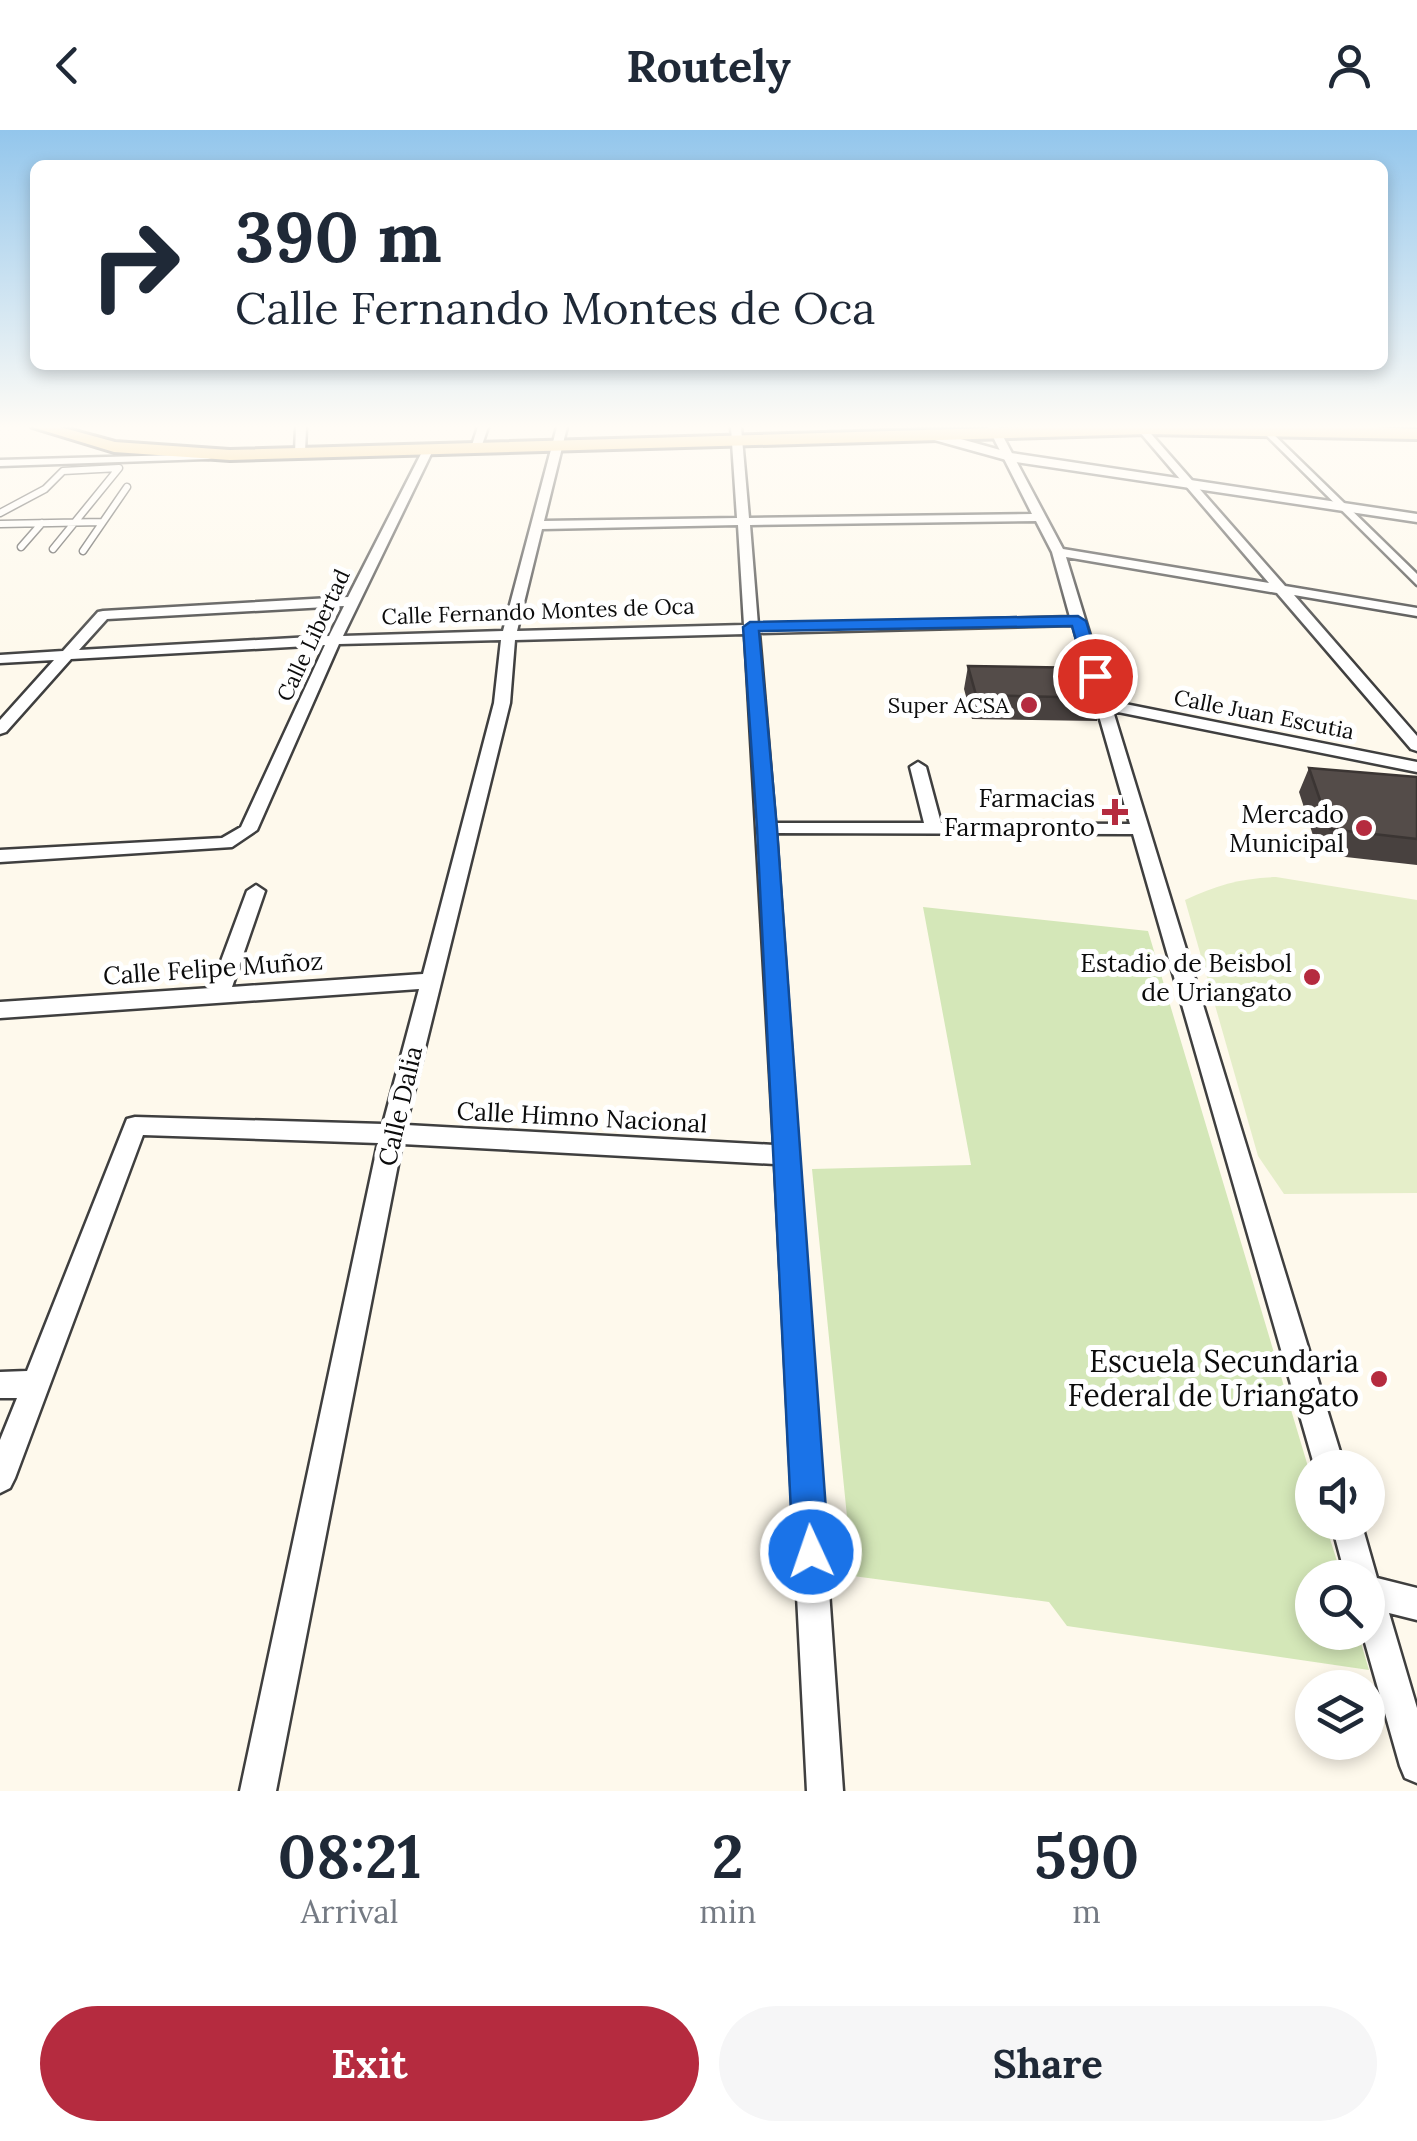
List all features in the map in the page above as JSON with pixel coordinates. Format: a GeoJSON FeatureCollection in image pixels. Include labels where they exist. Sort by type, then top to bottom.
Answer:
{"type":"FeatureCollection","features":[{"type":"Feature","properties":{"kind":"street","name":"Calle Libertad"},"geometry":{"type":"LineString","coordinates":[[0,856],[226,843],[240,838],[248,830],[334,640],[401,505]]}},
{"type":"Feature","properties":{"kind":"street","name":"Calle Dalia"},"geometry":{"type":"LineString","coordinates":[[258,1791],[392,1134],[502,703],[509,634],[543,505]]}},
{"type":"Feature","properties":{"kind":"street"},"geometry":{"type":"LineString","coordinates":[[742,505],[767,828],[826,1791]]}},
{"type":"Feature","properties":{"kind":"street"},"geometry":{"type":"LineString","coordinates":[[1035,505],[1058,552],[1325,1450]]}},
{"type":"Feature","properties":{"kind":"street"},"geometry":{"type":"LineString","coordinates":[[1210,505],[1417,746]]}},
{"type":"Feature","properties":{"kind":"street"},"geometry":{"type":"LineString","coordinates":[[1329,505],[1417,518]]}},
{"type":"Feature","properties":{"kind":"street"},"geometry":{"type":"LineString","coordinates":[[1340,506],[1417,582]]}},
{"type":"Feature","properties":{"kind":"street"},"geometry":{"type":"LineString","coordinates":[[538,525],[1042,517]]}},
{"type":"Feature","properties":{"kind":"street"},"geometry":{"type":"LineString","coordinates":[[1058,552],[1417,612]]}},
{"type":"Feature","properties":{"kind":"street"},"geometry":{"type":"LineString","coordinates":[[0,729],[103,615],[354,601]]}},
{"type":"Feature","properties":{"kind":"street","name":"Calle Fernando Montes de Oca"},"geometry":{"type":"LineString","coordinates":[[0,659],[334,640],[1078,621]]}},
{"type":"Feature","properties":{"kind":"street","name":"Calle Juan Escutia"},"geometry":{"type":"LineString","coordinates":[[1103,704],[1417,768]]}},
{"type":"Feature","properties":{"kind":"street"},"geometry":{"type":"LineString","coordinates":[[918,767],[934,828]]}},
{"type":"Feature","properties":{"kind":"street"},"geometry":{"type":"LineString","coordinates":[[767,828],[1141,829]]}},
{"type":"Feature","properties":{"kind":"street"},"geometry":{"type":"LineString","coordinates":[[220,996],[256,891]]}},
{"type":"Feature","properties":{"kind":"street","name":"Calle Felipe Muñoz"},"geometry":{"type":"LineString","coordinates":[[0,1010],[430,981]]}},
{"type":"Feature","properties":{"kind":"street","name":"Calle Himno Nacional"},"geometry":{"type":"LineString","coordinates":[[36,1384],[135,1126],[392,1134],[787,1155]]}},
{"type":"Feature","properties":{"kind":"street"},"geometry":{"type":"LineString","coordinates":[[0,1384],[36,1384],[0,1478]]}},
{"type":"Feature","properties":{"kind":"street"},"geometry":{"type":"LineString","coordinates":[[1385,1597],[1417,1604]]}},
{"type":"Feature","properties":{"kind":"street"},"geometry":{"type":"LineString","coordinates":[[1384,1650],[1417,1766]]}},
{"type":"Feature","properties":{"kind":"lane"},"geometry":{"type":"LineString","coordinates":[[53,549],[89,505]]}},
{"type":"Feature","properties":{"kind":"lane"},"geometry":{"type":"LineString","coordinates":[[82,551],[114,505]]}},
{"type":"Feature","properties":{"kind":"lane"},"geometry":{"type":"LineString","coordinates":[[0,524],[102,522]]}},
{"type":"Feature","properties":{"kind":"lane"},"geometry":{"type":"LineString","coordinates":[[0,536],[10,524]]}},
{"type":"Feature","properties":{"kind":"lane"},"geometry":{"type":"LineString","coordinates":[[21,547],[42,524]]}},
{"type":"Feature","properties":{"kind":"green space","name":"Estadio de Beisbol de Uriangato"},"geometry":{"type":"Polygon","coordinates":[[[1276,877],[1417,900],[1417,1193],[1284,1194],[1258,1156],[1185,900],[1229,883],[1276,877]]]}},
{"type":"Feature","properties":{"kind":"green space"},"geometry":{"type":"Polygon","coordinates":[[[923,907],[1148,931],[1303,1450],[1295,1450],[1295,1540],[1330,1540],[1337,1560],[1295,1560],[1295,1650],[1363,1650],[1369,1670],[1067,1626],[1049,1602],[853,1576],[812,1169],[971,1165],[923,907]]]}},
{"type":"Feature","properties":{"kind":"building"},"geometry":{"type":"Polygon","coordinates":[[[968,666],[1091,668],[1103,698],[976,695],[968,666]]]}},
{"type":"Feature","properties":{"kind":"building"},"geometry":{"type":"Polygon","coordinates":[[[1309,768],[1417,777],[1417,839],[1330,829],[1309,768]]]}},
{"type":"Feature","properties":{"kind":"place","name":"Super ACSA"},"geometry":{"type":"Point","coordinates":[1029,705]}},
{"type":"Feature","properties":{"kind":"place","name":"Farmacias Farmapronto"},"geometry":{"type":"Point","coordinates":[1115,812]}},
{"type":"Feature","properties":{"kind":"place","name":"Mercado Municipal"},"geometry":{"type":"Point","coordinates":[1364,828]}},
{"type":"Feature","properties":{"kind":"place","name":"Estadio de Beisbol de Uriangato"},"geometry":{"type":"Point","coordinates":[1312,977]}},
{"type":"Feature","properties":{"kind":"place","name":"Escuela Secundaria Federal de Uriangato"},"geometry":{"type":"Point","coordinates":[1379,1379]}},
{"type":"Feature","properties":{"kind":"route"},"geometry":{"type":"LineString","coordinates":[[811,1552],[767,828],[750,627],[1078,621],[1095,676]]}}]}
